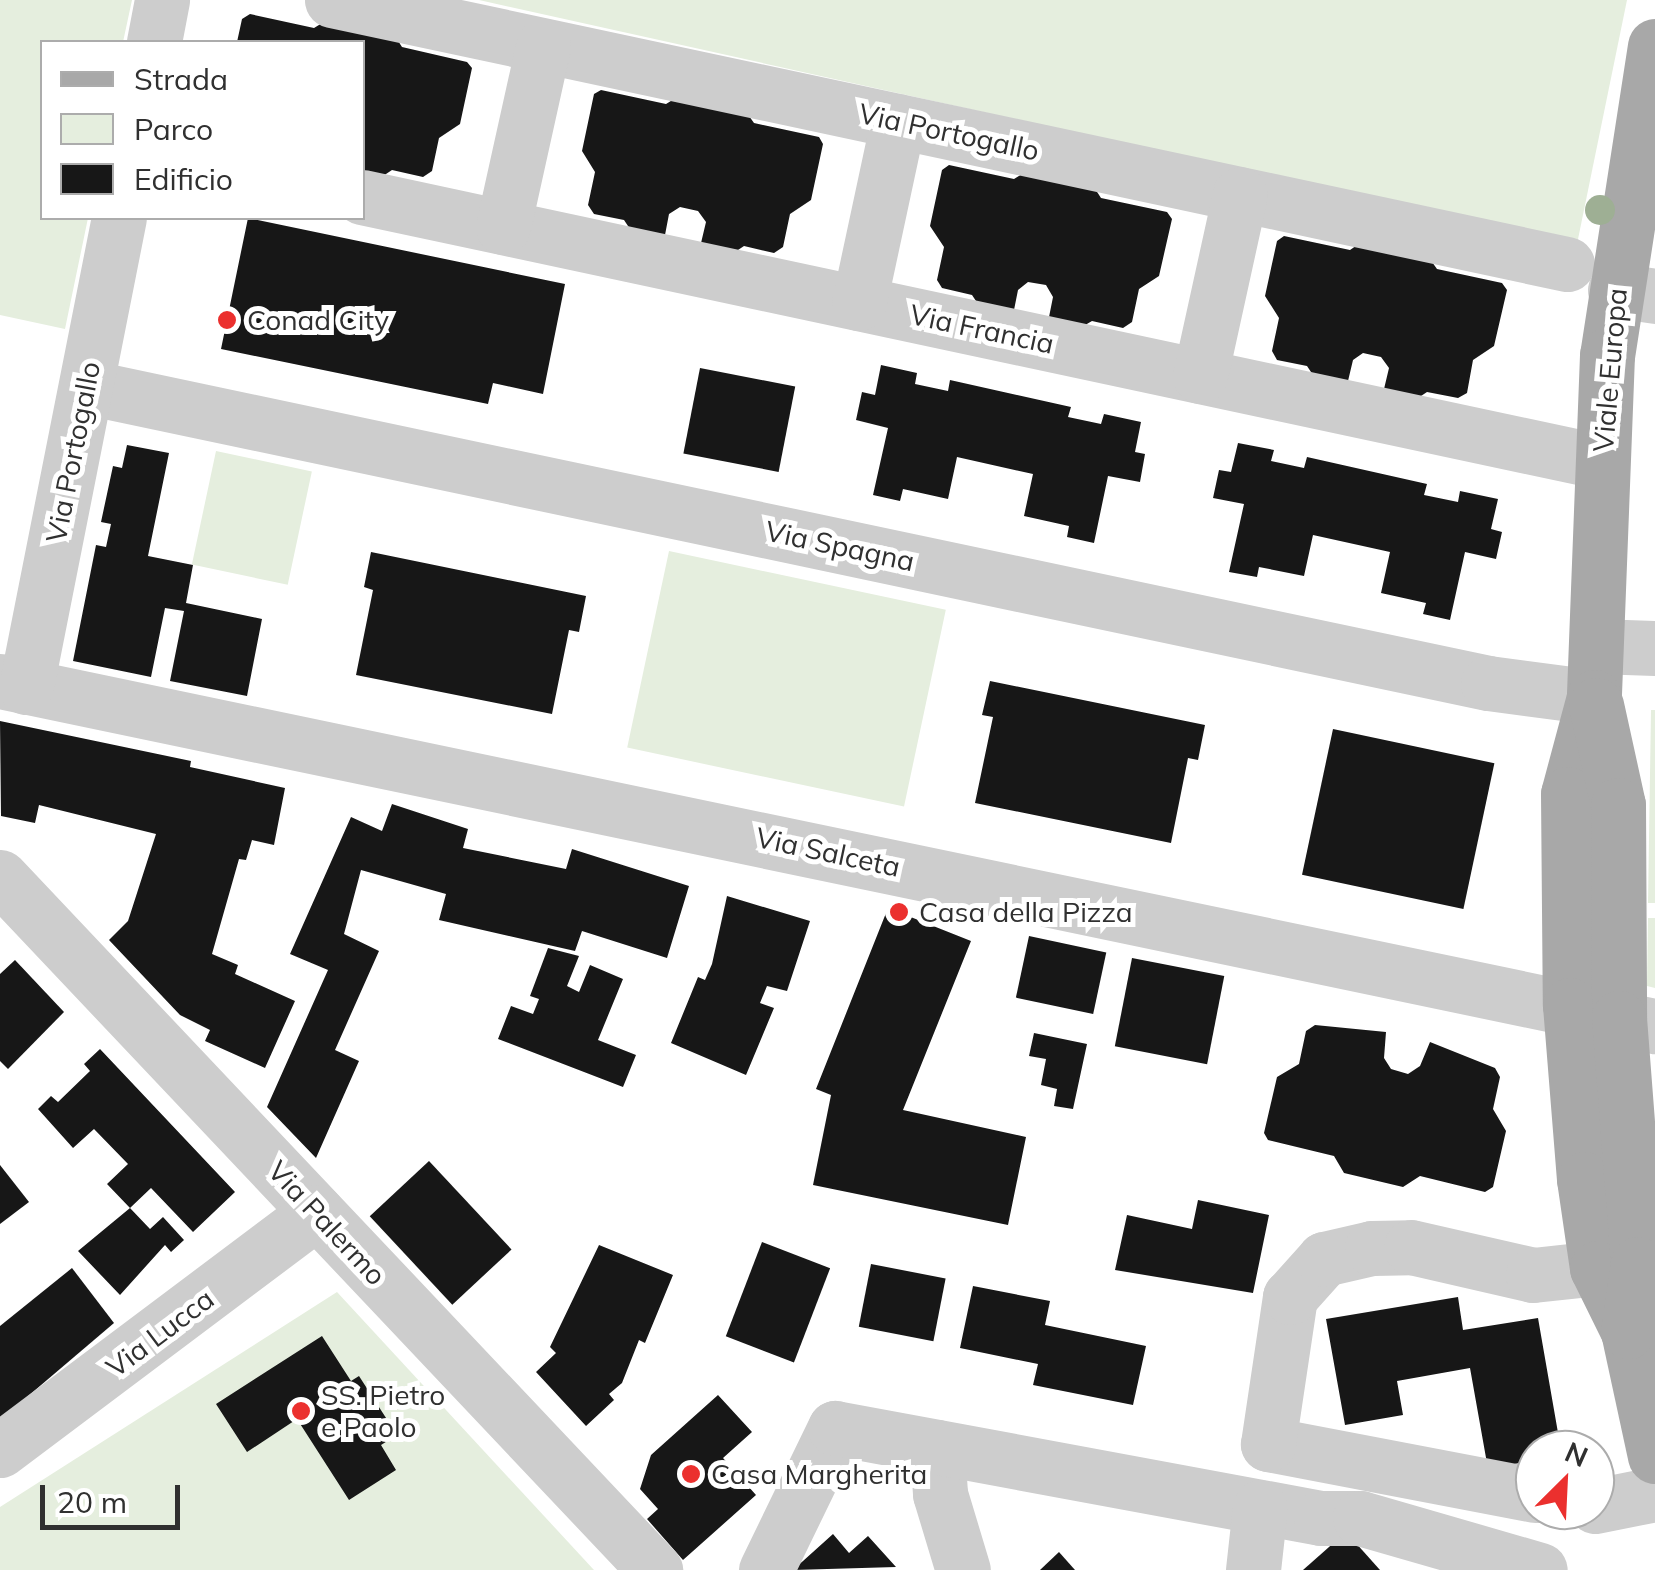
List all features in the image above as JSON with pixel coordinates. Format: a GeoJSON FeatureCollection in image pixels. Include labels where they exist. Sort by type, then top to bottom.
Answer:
{"type":"FeatureCollection","features":[{"type":"Feature","properties":{"kind":"main road","name":"Viale Europa"},"geometry":{"type":"LineString","coordinates":[[1655,46],[1635,293],[1602,462],[1595,672],[1568,794],[1614,1016],[1655,1456]]}},
{"type":"Feature","properties":{"kind":"main road","name":"Viale Europa"},"geometry":{"type":"LineString","coordinates":[[1614,1016],[1597,1268],[1642,1331]]}},
{"type":"Feature","properties":{"kind":"street"},"geometry":{"type":"LineString","coordinates":[[154,40],[162,0]]}},
{"type":"Feature","properties":{"kind":"street","name":"Via Portogallo"},"geometry":{"type":"LineString","coordinates":[[332,0],[1567,264]]}},
{"type":"Feature","properties":{"kind":"street"},"geometry":{"type":"LineString","coordinates":[[503,227],[544,46]]}},
{"type":"Feature","properties":{"kind":"street"},"geometry":{"type":"LineString","coordinates":[[858,303],[898,121]]}},
{"type":"Feature","properties":{"kind":"street"},"geometry":{"type":"LineString","coordinates":[[1200,376],[1240,194]]}},
{"type":"Feature","properties":{"kind":"street","name":"Via Francia"},"geometry":{"type":"LineString","coordinates":[[365,197],[1602,462]]}},
{"type":"Feature","properties":{"kind":"street","name":"Via Portogallo"},"geometry":{"type":"LineString","coordinates":[[13,684],[87,387],[119,220]]}},
{"type":"Feature","properties":{"kind":"street","name":"Via Spagna"},"geometry":{"type":"LineString","coordinates":[[87,387],[1488,683],[1595,672],[1655,648]]}},
{"type":"Feature","properties":{"kind":"street","name":"Via Salceta"},"geometry":{"type":"LineString","coordinates":[[13,684],[1614,1016]]}},
{"type":"Feature","properties":{"kind":"street","name":"Via Palermo"},"geometry":{"type":"LineString","coordinates":[[6,896],[317,1212],[654,1570]]}},
{"type":"Feature","properties":{"kind":"street","name":"Via Lucca"},"geometry":{"type":"LineString","coordinates":[[0,1450],[317,1212]]}},
{"type":"Feature","properties":{"kind":"street"},"geometry":{"type":"LineString","coordinates":[[1515,1491],[1268,1444],[1290,1297],[1324,1259],[1372,1248],[1411,1247],[1533,1275],[1597,1268]]}},
{"type":"Feature","properties":{"kind":"street"},"geometry":{"type":"LineString","coordinates":[[766,1570],[835,1428],[1260,1507],[1360,1518],[1540,1570]]}},
{"type":"Feature","properties":{"kind":"street"},"geometry":{"type":"LineString","coordinates":[[937,1448],[940,1494],[963,1570]]}},
{"type":"Feature","properties":{"kind":"street"},"geometry":{"type":"LineString","coordinates":[[1615,1502],[1655,1494]]}},
{"type":"Feature","properties":{"kind":"street"},"geometry":{"type":"LineString","coordinates":[[1252,1570],[1260,1507]]}},
{"type":"Feature","properties":{"kind":"green space"},"geometry":{"type":"Polygon","coordinates":[[[0,0],[132,0],[123,40],[40,40],[40,220],[88,220],[65,329],[0,315],[0,0]]]}},
{"type":"Feature","properties":{"kind":"green space"},"geometry":{"type":"Polygon","coordinates":[[[479,0],[1627,0],[1577,244],[479,0]]]}},
{"type":"Feature","properties":{"kind":"green space"},"geometry":{"type":"Polygon","coordinates":[[[216,451],[312,471],[288,585],[192,564],[216,451]]]}},
{"type":"Feature","properties":{"kind":"green space"},"geometry":{"type":"Polygon","coordinates":[[[669,551],[946,610],[904,806],[627,748],[669,551]]]}},
{"type":"Feature","properties":{"kind":"green space"},"geometry":{"type":"Polygon","coordinates":[[[1651,710],[1655,710],[1655,903],[1648,903],[1651,710]]]}},
{"type":"Feature","properties":{"kind":"green space"},"geometry":{"type":"Polygon","coordinates":[[[1648,918],[1655,918],[1655,988],[1647,986],[1648,918]]]}},
{"type":"Feature","properties":{"kind":"green space"},"geometry":{"type":"Polygon","coordinates":[[[337,1292],[594,1570],[0,1570],[0,1507],[337,1292]]]}},
{"type":"Feature","properties":{"kind":"building"},"geometry":{"type":"Polygon","coordinates":[[[250,14],[314,28],[332,17],[391,30],[402,47],[467,62],[472,68],[460,124],[439,138],[432,171],[423,177],[392,170],[380,178],[365,175],[365,40],[237,40],[242,19],[250,14]]]}},
{"type":"Feature","properties":{"kind":"building"},"geometry":{"type":"Polygon","coordinates":[[[601,90],[666,104],[684,93],[742,106],[754,123],[819,137],[823,144],[811,200],[790,214],[783,247],[774,253],[744,246],[732,254],[701,243],[706,222],[698,211],[680,207],[669,214],[665,235],[632,232],[624,220],[594,214],[588,205],[595,172],[582,151],[594,94],[601,90]]]}},
{"type":"Feature","properties":{"kind":"building"},"geometry":{"type":"Polygon","coordinates":[[[949,165],[1014,179],[1032,168],[1090,181],[1101,198],[1167,212],[1172,219],[1159,276],[1139,289],[1132,322],[1123,328],[1092,321],[1080,328],[1049,317],[1053,297],[1046,285],[1028,282],[1018,290],[1014,310],[980,307],[972,295],[942,288],[937,280],[944,247],[930,226],[942,170],[949,165]]]}},
{"type":"Feature","properties":{"kind":"building"},"geometry":{"type":"Polygon","coordinates":[[[248,220],[565,284],[543,394],[493,383],[488,404],[221,349],[248,220]]]}},
{"type":"Feature","properties":{"kind":"building"},"geometry":{"type":"Polygon","coordinates":[[[1284,236],[1350,250],[1366,239],[1425,252],[1437,269],[1502,283],[1507,290],[1494,346],[1473,360],[1467,393],[1458,398],[1427,392],[1415,400],[1384,389],[1389,368],[1381,357],[1363,353],[1353,360],[1348,381],[1315,378],[1307,366],[1277,360],[1272,351],[1279,318],[1265,296],[1277,241],[1284,236]]]}},
{"type":"Feature","properties":{"kind":"building"},"geometry":{"type":"Polygon","coordinates":[[[881,365],[917,373],[915,384],[948,391],[950,380],[1071,407],[1068,417],[1101,424],[1104,414],[1141,422],[1135,452],[1145,454],[1140,482],[1108,476],[1094,543],[1067,537],[1069,526],[1024,516],[1033,474],[957,457],[948,499],[903,489],[900,501],[873,495],[888,428],[856,420],[862,392],[875,395],[881,365]]]}},
{"type":"Feature","properties":{"kind":"building"},"geometry":{"type":"Polygon","coordinates":[[[700,368],[795,387],[779,472],[683,453],[700,368]]]}},
{"type":"Feature","properties":{"kind":"building"},"geometry":{"type":"Polygon","coordinates":[[[1238,443],[1274,450],[1271,461],[1304,468],[1307,457],[1427,484],[1424,495],[1458,502],[1460,491],[1498,499],[1491,529],[1502,532],[1496,559],[1465,552],[1450,620],[1423,614],[1426,603],[1381,593],[1390,552],[1313,535],[1304,576],[1259,567],[1257,577],[1229,572],[1244,504],[1213,498],[1219,470],[1231,472],[1238,443]]]}},
{"type":"Feature","properties":{"kind":"building"},"geometry":{"type":"Polygon","coordinates":[[[127,445],[169,453],[148,556],[193,565],[186,603],[262,619],[247,696],[170,681],[184,611],[165,608],[151,677],[73,661],[96,545],[106,547],[111,524],[101,522],[113,466],[122,468],[127,445]]]}},
{"type":"Feature","properties":{"kind":"building"},"geometry":{"type":"Polygon","coordinates":[[[371,552],[586,596],[579,632],[569,630],[552,714],[356,675],[373,590],[364,587],[371,552]]]}},
{"type":"Feature","properties":{"kind":"building"},"geometry":{"type":"Polygon","coordinates":[[[990,681],[1205,725],[1198,760],[1188,758],[1171,843],[975,803],[993,717],[982,715],[990,681]]]}},
{"type":"Feature","properties":{"kind":"building"},"geometry":{"type":"Polygon","coordinates":[[[0,721],[191,761],[190,767],[285,788],[274,845],[252,840],[246,860],[239,859],[212,954],[238,965],[235,974],[295,1001],[265,1068],[205,1041],[210,1030],[180,1015],[109,940],[128,921],[156,834],[39,805],[35,823],[1,816],[0,721]]]}},
{"type":"Feature","properties":{"kind":"building"},"geometry":{"type":"Polygon","coordinates":[[[1333,729],[1494,763],[1463,909],[1302,875],[1333,729]]]}},
{"type":"Feature","properties":{"kind":"building"},"geometry":{"type":"Polygon","coordinates":[[[392,804],[468,829],[463,848],[566,869],[572,849],[689,886],[667,958],[582,931],[575,951],[439,920],[446,894],[361,870],[344,934],[379,951],[335,1050],[359,1061],[316,1158],[267,1107],[328,970],[290,954],[351,817],[382,831],[392,804]]]}},
{"type":"Feature","properties":{"kind":"building"},"geometry":{"type":"Polygon","coordinates":[[[727,896],[810,921],[787,991],[767,986],[760,1003],[774,1008],[746,1075],[671,1043],[698,977],[705,980],[712,964],[727,896]]]}},
{"type":"Feature","properties":{"kind":"building"},"geometry":{"type":"Polygon","coordinates":[[[888,908],[971,941],[903,1110],[1026,1137],[1008,1225],[813,1185],[831,1095],[816,1089],[888,908]]]}},
{"type":"Feature","properties":{"kind":"building"},"geometry":{"type":"Polygon","coordinates":[[[1029,936],[1106,952],[1093,1014],[1016,998],[1029,936]]]}},
{"type":"Feature","properties":{"kind":"building"},"geometry":{"type":"Polygon","coordinates":[[[548,948],[579,956],[567,986],[579,992],[590,965],[623,979],[598,1040],[636,1055],[623,1087],[498,1039],[511,1006],[533,1014],[539,999],[530,996],[548,948]]]}},
{"type":"Feature","properties":{"kind":"building"},"geometry":{"type":"Polygon","coordinates":[[[1132,958],[1224,976],[1207,1064],[1115,1046],[1132,958]]]}},
{"type":"Feature","properties":{"kind":"building"},"geometry":{"type":"Polygon","coordinates":[[[15,960],[64,1012],[8,1069],[0,1061],[0,974],[15,960]]]}},
{"type":"Feature","properties":{"kind":"building"},"geometry":{"type":"Polygon","coordinates":[[[1315,1025],[1386,1032],[1384,1058],[1391,1069],[1408,1074],[1420,1066],[1430,1042],[1495,1068],[1500,1077],[1493,1109],[1506,1131],[1493,1187],[1485,1192],[1420,1176],[1403,1187],[1344,1173],[1334,1156],[1268,1140],[1264,1133],[1277,1077],[1299,1064],[1306,1031],[1315,1025]]]}},
{"type":"Feature","properties":{"kind":"building"},"geometry":{"type":"Polygon","coordinates":[[[1034,1033],[1087,1044],[1073,1109],[1054,1106],[1057,1089],[1041,1085],[1046,1059],[1029,1056],[1034,1033]]]}},
{"type":"Feature","properties":{"kind":"building"},"geometry":{"type":"Polygon","coordinates":[[[100,1049],[235,1192],[193,1232],[151,1188],[130,1208],[107,1184],[128,1164],[94,1129],[73,1148],[38,1109],[51,1096],[58,1102],[90,1071],[84,1064],[100,1049]]]}},
{"type":"Feature","properties":{"kind":"building"},"geometry":{"type":"Polygon","coordinates":[[[429,1161],[512,1249],[452,1305],[370,1216],[429,1161]]]}},
{"type":"Feature","properties":{"kind":"building"},"geometry":{"type":"Polygon","coordinates":[[[0,1165],[29,1202],[0,1224],[0,1165]]]}},
{"type":"Feature","properties":{"kind":"building"},"geometry":{"type":"Polygon","coordinates":[[[1198,1200],[1269,1215],[1253,1293],[1115,1270],[1127,1215],[1192,1229],[1198,1200]]]}},
{"type":"Feature","properties":{"kind":"building"},"geometry":{"type":"Polygon","coordinates":[[[130,1208],[150,1229],[163,1217],[184,1240],[171,1252],[165,1245],[120,1295],[78,1251],[130,1208]]]}},
{"type":"Feature","properties":{"kind":"building"},"geometry":{"type":"Polygon","coordinates":[[[762,1242],[830,1268],[794,1362],[726,1336],[762,1242]]]}},
{"type":"Feature","properties":{"kind":"building"},"geometry":{"type":"Polygon","coordinates":[[[599,1245],[673,1275],[645,1343],[639,1340],[622,1383],[609,1394],[614,1400],[586,1426],[536,1372],[556,1353],[550,1347],[599,1245]]]}},
{"type":"Feature","properties":{"kind":"building"},"geometry":{"type":"Polygon","coordinates":[[[871,1264],[946,1279],[933,1341],[859,1327],[871,1264]]]}},
{"type":"Feature","properties":{"kind":"building"},"geometry":{"type":"Polygon","coordinates":[[[72,1268],[114,1323],[0,1420],[0,1326],[72,1268]]]}},
{"type":"Feature","properties":{"kind":"building"},"geometry":{"type":"Polygon","coordinates":[[[973,1286],[1050,1301],[1045,1325],[1146,1346],[1133,1405],[1033,1385],[1038,1364],[960,1348],[973,1286]]]}},
{"type":"Feature","properties":{"kind":"building"},"geometry":{"type":"Polygon","coordinates":[[[1458,1297],[1463,1330],[1538,1318],[1558,1430],[1515,1430],[1515,1464],[1488,1469],[1470,1368],[1397,1381],[1403,1415],[1345,1425],[1326,1319],[1458,1297]]]}},
{"type":"Feature","properties":{"kind":"building","name":"SS. Pietro e Paolo"},"geometry":{"type":"Polygon","coordinates":[[[322,1336],[351,1381],[359,1376],[397,1435],[381,1445],[396,1470],[349,1500],[297,1419],[247,1452],[216,1404],[322,1336]]]}},
{"type":"Feature","properties":{"kind":"building","name":"Casa Margherita"},"geometry":{"type":"Polygon","coordinates":[[[718,1395],[752,1432],[723,1458],[756,1495],[683,1560],[647,1519],[658,1509],[640,1489],[651,1455],[718,1395]]]}},
{"type":"Feature","properties":{"kind":"building"},"geometry":{"type":"Polygon","coordinates":[[[1346,1532],[1380,1570],[1303,1570],[1346,1532]]]}},
{"type":"Feature","properties":{"kind":"building"},"geometry":{"type":"Polygon","coordinates":[[[833,1534],[849,1553],[868,1536],[896,1567],[793,1570],[833,1534]]]}},
{"type":"Feature","properties":{"kind":"building"},"geometry":{"type":"Polygon","coordinates":[[[1059,1552],[1075,1570],[1040,1570],[1059,1552]]]}},
{"type":"Feature","properties":{"kind":"place","name":"Conad City"},"geometry":{"type":"Point","coordinates":[227,320]}},
{"type":"Feature","properties":{"kind":"place","name":"Casa della Pizza"},"geometry":{"type":"Point","coordinates":[899,912]}},
{"type":"Feature","properties":{"kind":"place","name":"SS. Pietro e Paolo"},"geometry":{"type":"Point","coordinates":[301,1411]}},
{"type":"Feature","properties":{"kind":"place","name":"Casa Margherita"},"geometry":{"type":"Point","coordinates":[691,1474]}}]}
